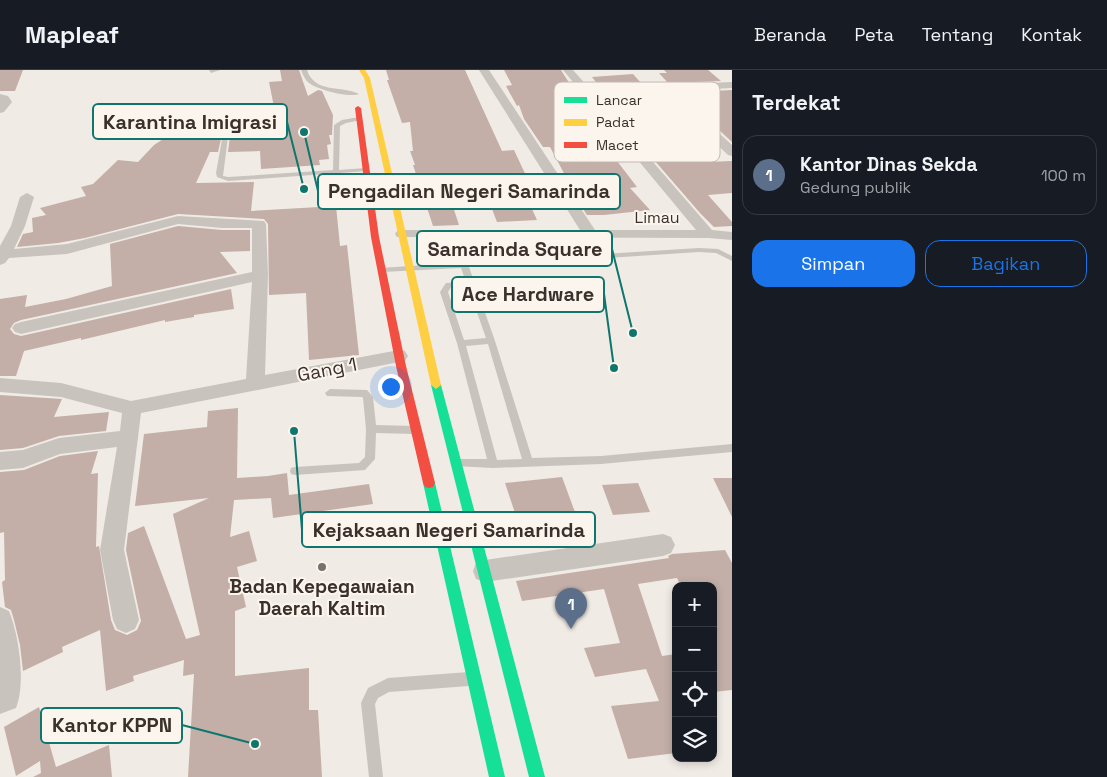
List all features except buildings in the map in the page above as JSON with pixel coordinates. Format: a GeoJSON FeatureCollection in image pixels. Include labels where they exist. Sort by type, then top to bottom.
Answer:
{"type":"FeatureCollection","features":[{"type":"Feature","properties":{"kind":"main road"},"geometry":{"type":"LineString","coordinates":[[350,70],[354,78],[365,170],[399,356],[497,777]]}},
{"type":"Feature","properties":{"kind":"main road"},"geometry":{"type":"LineString","coordinates":[[362,70],[367,78],[455,463],[486,571],[536,777]]}},
{"type":"Feature","properties":{"kind":"street"},"geometry":{"type":"LineString","coordinates":[[484,70],[591,235]]}},
{"type":"Feature","properties":{"kind":"street"},"geometry":{"type":"LineString","coordinates":[[568,70],[578,82]]}},
{"type":"Feature","properties":{"kind":"street"},"geometry":{"type":"LineString","coordinates":[[0,97],[4,98],[6,102],[0,110]]}},
{"type":"Feature","properties":{"kind":"street"},"geometry":{"type":"LineString","coordinates":[[720,141],[732,152]]}},
{"type":"Feature","properties":{"kind":"street"},"geometry":{"type":"LineString","coordinates":[[646,162],[708,234]]}},
{"type":"Feature","properties":{"kind":"street"},"geometry":{"type":"LineString","coordinates":[[2,257],[18,226],[27,196]]}},
{"type":"Feature","properties":{"kind":"street"},"geometry":{"type":"LineString","coordinates":[[2,257],[67,249],[178,220],[222,224],[259,224],[260,274],[255,384]]}},
{"type":"Feature","properties":{"kind":"street","name":"Limau"},"geometry":{"type":"LineString","coordinates":[[402,234],[708,234],[732,236]]}},
{"type":"Feature","properties":{"kind":"street"},"geometry":{"type":"LineString","coordinates":[[21,328],[260,274]]}},
{"type":"Feature","properties":{"kind":"street","name":"Gang 1"},"geometry":{"type":"LineString","coordinates":[[132,408],[399,356]]}},
{"type":"Feature","properties":{"kind":"street"},"geometry":{"type":"LineString","coordinates":[[0,385],[61,390],[132,408],[130,438],[112,550],[126,620]]}},
{"type":"Feature","properties":{"kind":"street"},"geometry":{"type":"LineString","coordinates":[[0,461],[23,459],[58,446],[130,438]]}},
{"type":"Feature","properties":{"kind":"street"},"geometry":{"type":"LineString","coordinates":[[486,571],[663,544]]}},
{"type":"Feature","properties":{"kind":"street"},"geometry":{"type":"LineString","coordinates":[[0,620],[6,643],[6,698],[0,700]]}},
{"type":"Feature","properties":{"kind":"lane"},"geometry":{"type":"LineString","coordinates":[[211,71],[217,70]]}},
{"type":"Feature","properties":{"kind":"lane"},"geometry":{"type":"LineString","coordinates":[[304,70],[305,77],[312,84],[356,94]]}},
{"type":"Feature","properties":{"kind":"lane"},"geometry":{"type":"LineString","coordinates":[[336,172],[337,124],[359,119]]}},
{"type":"Feature","properties":{"kind":"lane"},"geometry":{"type":"LineString","coordinates":[[226,129],[218,173],[220,177],[228,179],[365,170]]}},
{"type":"Feature","properties":{"kind":"lane"},"geometry":{"type":"LineString","coordinates":[[382,270],[699,250],[718,252],[732,259]]}},
{"type":"Feature","properties":{"kind":"lane"},"geometry":{"type":"LineString","coordinates":[[464,265],[491,341],[528,462]]}},
{"type":"Feature","properties":{"kind":"lane"},"geometry":{"type":"LineString","coordinates":[[470,284],[449,285],[444,292],[461,343],[493,464]]}},
{"type":"Feature","properties":{"kind":"lane"},"geometry":{"type":"LineString","coordinates":[[461,343],[491,341]]}},
{"type":"Feature","properties":{"kind":"lane"},"geometry":{"type":"LineString","coordinates":[[295,471],[361,467],[370,460],[371,430],[368,397],[364,393],[330,394]]}},
{"type":"Feature","properties":{"kind":"lane"},"geometry":{"type":"LineString","coordinates":[[371,430],[416,430]]}},
{"type":"Feature","properties":{"kind":"lane"},"geometry":{"type":"LineString","coordinates":[[455,463],[493,464],[601,460],[732,448]]}},
{"type":"Feature","properties":{"kind":"lane"},"geometry":{"type":"LineString","coordinates":[[376,777],[368,704],[373,693],[388,684],[474,678]]}},
{"type":"Feature","properties":{"kind":"traffic: fast"},"geometry":{"type":"LineString","coordinates":[[436,385],[537,777]]}},
{"type":"Feature","properties":{"kind":"traffic: fast"},"geometry":{"type":"LineString","coordinates":[[429,483],[497,777]]}},
{"type":"Feature","properties":{"kind":"traffic: slow"},"geometry":{"type":"LineString","coordinates":[[362,70],[367,78],[436,385]]}},
{"type":"Feature","properties":{"kind":"traffic: jam"},"geometry":{"type":"LineString","coordinates":[[358,108],[375,237],[401,366],[429,483]]}},
{"type":"Feature","properties":{"kind":"place","name":"Pengadilan Negeri Samarinda"},"geometry":{"type":"Point","coordinates":[304,132]}},
{"type":"Feature","properties":{"kind":"place","name":"Karantina Imigrasi"},"geometry":{"type":"Point","coordinates":[304,189]}},
{"type":"Feature","properties":{"kind":"place","name":"Samarinda Square"},"geometry":{"type":"Point","coordinates":[633,333]}},
{"type":"Feature","properties":{"kind":"place","name":"Ace Hardware"},"geometry":{"type":"Point","coordinates":[614,368]}},
{"type":"Feature","properties":{"kind":"place","name":"Kejaksaan Negeri Samarinda"},"geometry":{"type":"Point","coordinates":[294,431]}},
{"type":"Feature","properties":{"kind":"place","name":"Badan Kepegawaian Daerah Kaltim"},"geometry":{"type":"Point","coordinates":[322,567]}},
{"type":"Feature","properties":{"kind":"place","name":"Kantor Dinas Sekda"},"geometry":{"type":"Point","coordinates":[571,629]}},
{"type":"Feature","properties":{"kind":"place","name":"Kantor KPPN"},"geometry":{"type":"Point","coordinates":[255,744]}}]}
